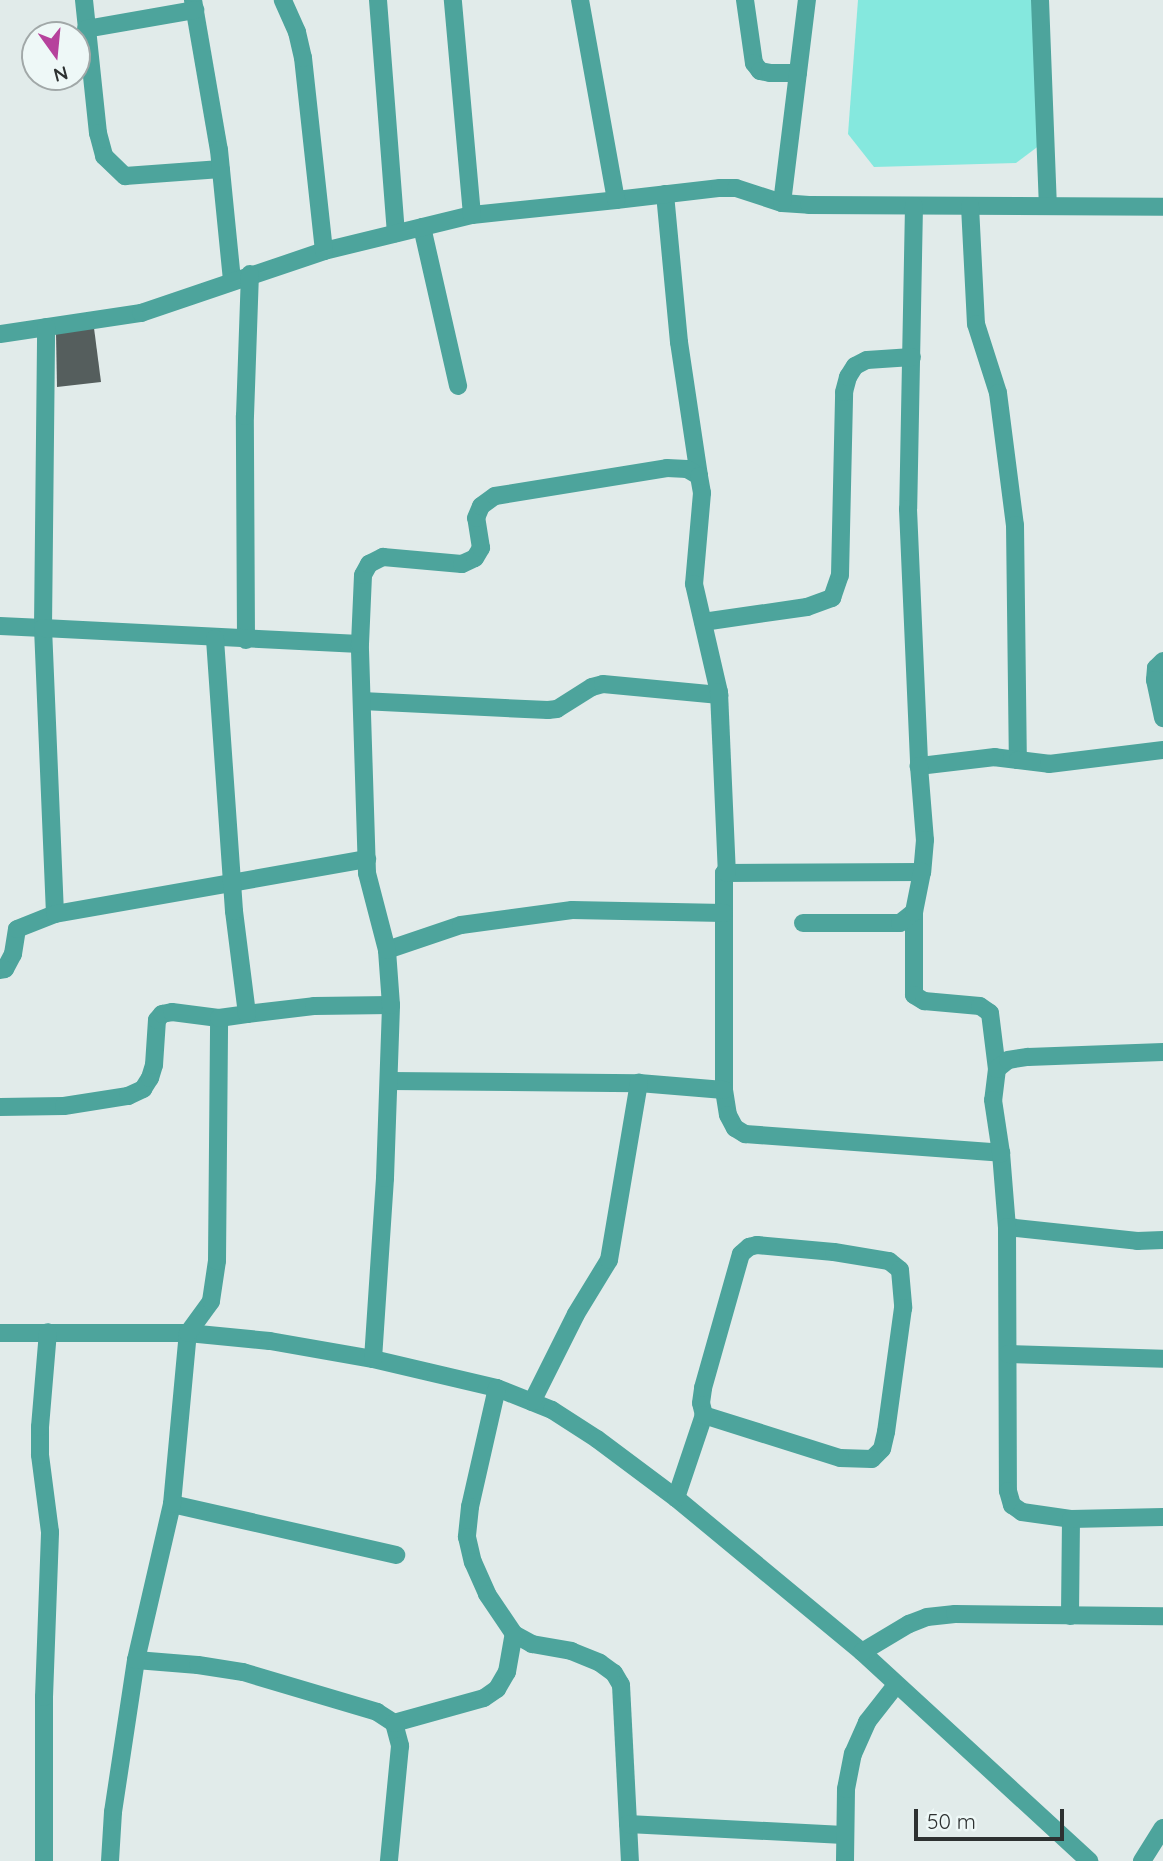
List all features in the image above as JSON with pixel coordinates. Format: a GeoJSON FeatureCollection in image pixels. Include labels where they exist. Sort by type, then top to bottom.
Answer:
{"type":"FeatureCollection","features":[{"type":"Feature","properties":{"kind":"street"},"geometry":{"type":"LineString","coordinates":[[84,0],[85,21]]}},
{"type":"Feature","properties":{"kind":"street"},"geometry":{"type":"LineString","coordinates":[[283,0],[297,32],[303,58],[324,251]]}},
{"type":"Feature","properties":{"kind":"street"},"geometry":{"type":"LineString","coordinates":[[378,0],[396,233]]}},
{"type":"Feature","properties":{"kind":"street"},"geometry":{"type":"LineString","coordinates":[[453,0],[472,215]]}},
{"type":"Feature","properties":{"kind":"street"},"geometry":{"type":"LineString","coordinates":[[580,0],[616,200]]}},
{"type":"Feature","properties":{"kind":"street"},"geometry":{"type":"LineString","coordinates":[[745,0],[754,63],[760,71],[770,74],[798,73]]}},
{"type":"Feature","properties":{"kind":"street"},"geometry":{"type":"LineString","coordinates":[[782,203],[807,0]]}},
{"type":"Feature","properties":{"kind":"street"},"geometry":{"type":"LineString","coordinates":[[1040,0],[1048,206]]}},
{"type":"Feature","properties":{"kind":"street"},"geometry":{"type":"LineString","coordinates":[[91,28],[194,5],[221,169],[232,280]]}},
{"type":"Feature","properties":{"kind":"street"},"geometry":{"type":"LineString","coordinates":[[91,76],[97,133],[104,156],[115,169],[125,176],[141,177],[221,169]]}},
{"type":"Feature","properties":{"kind":"street"},"geometry":{"type":"LineString","coordinates":[[0,334],[141,313],[324,251],[472,215],[664,194],[736,188],[782,203],[1163,207]]}},
{"type":"Feature","properties":{"kind":"street"},"geometry":{"type":"LineString","coordinates":[[664,194],[681,353],[702,493],[694,584],[719,695],[727,873]]}},
{"type":"Feature","properties":{"kind":"street"},"geometry":{"type":"LineString","coordinates":[[914,206],[908,509],[919,766],[925,840],[914,912],[914,995],[925,1001],[979,1006],[990,1013],[997,1069],[993,1100],[1001,1153],[1007,1227],[1008,1491],[1012,1505],[1022,1512],[1071,1519],[1163,1517]]}},
{"type":"Feature","properties":{"kind":"street"},"geometry":{"type":"LineString","coordinates":[[970,206],[976,324],[998,393],[1015,525],[1018,761]]}},
{"type":"Feature","properties":{"kind":"street"},"geometry":{"type":"LineString","coordinates":[[422,227],[458,386]]}},
{"type":"Feature","properties":{"kind":"street"},"geometry":{"type":"LineString","coordinates":[[246,640],[245,416],[250,274]]}},
{"type":"Feature","properties":{"kind":"street"},"geometry":{"type":"LineString","coordinates":[[46,327],[43,628],[55,914]]}},
{"type":"Feature","properties":{"kind":"street"},"geometry":{"type":"LineString","coordinates":[[703,622],[807,607],[832,598],[840,575],[844,392],[848,377],[855,366],[867,360],[912,357]]}},
{"type":"Feature","properties":{"kind":"street"},"geometry":{"type":"LineString","coordinates":[[373,1359],[390,1081],[391,1005],[387,950],[367,859],[359,644],[363,575],[369,564],[383,557],[462,564],[475,558],[481,548],[476,519],[481,506],[495,496],[667,468],[687,468],[699,476]]}},
{"type":"Feature","properties":{"kind":"street"},"geometry":{"type":"LineString","coordinates":[[0,626],[215,639],[359,644]]}},
{"type":"Feature","properties":{"kind":"street"},"geometry":{"type":"LineString","coordinates":[[215,639],[233,881],[247,1014]]}},
{"type":"Feature","properties":{"kind":"street"},"geometry":{"type":"LineString","coordinates":[[1163,661],[1156,668],[1155,680],[1163,718]]}},
{"type":"Feature","properties":{"kind":"street"},"geometry":{"type":"LineString","coordinates":[[362,701],[548,710],[557,709],[592,687],[603,684],[719,695]]}},
{"type":"Feature","properties":{"kind":"street"},"geometry":{"type":"LineString","coordinates":[[919,766],[995,757],[1049,764],[1163,750]]}},
{"type":"Feature","properties":{"kind":"street"},"geometry":{"type":"LineString","coordinates":[[0,970],[5,969],[13,954],[17,929],[55,914],[367,859]]}},
{"type":"Feature","properties":{"kind":"street"},"geometry":{"type":"LineString","coordinates":[[922,872],[723,873],[724,1090],[728,1115],[735,1128],[746,1134],[1001,1153]]}},
{"type":"Feature","properties":{"kind":"street"},"geometry":{"type":"LineString","coordinates":[[387,950],[410,940],[461,925],[562,911],[724,913]]}},
{"type":"Feature","properties":{"kind":"street"},"geometry":{"type":"LineString","coordinates":[[803,923],[901,923],[914,912]]}},
{"type":"Feature","properties":{"kind":"street"},"geometry":{"type":"LineString","coordinates":[[0,1107],[64,1106],[128,1096],[143,1089],[150,1079],[154,1065],[157,1020],[162,1014],[172,1012],[219,1018],[314,1006],[391,1005]]}},
{"type":"Feature","properties":{"kind":"street"},"geometry":{"type":"LineString","coordinates":[[110,1861],[113,1812],[136,1661],[172,1504],[188,1333],[211,1301],[217,1261],[219,1018]]}},
{"type":"Feature","properties":{"kind":"street"},"geometry":{"type":"LineString","coordinates":[[997,1069],[1008,1060],[1028,1057],[1163,1052]]}},
{"type":"Feature","properties":{"kind":"street"},"geometry":{"type":"LineString","coordinates":[[390,1081],[639,1083],[724,1090]]}},
{"type":"Feature","properties":{"kind":"street"},"geometry":{"type":"LineString","coordinates":[[532,1402],[576,1314],[609,1260],[639,1083]]}},
{"type":"Feature","properties":{"kind":"street"},"geometry":{"type":"LineString","coordinates":[[1007,1227],[1137,1241],[1163,1240]]}},
{"type":"Feature","properties":{"kind":"street"},"geometry":{"type":"LineString","coordinates":[[676,1498],[704,1415],[701,1403],[703,1388],[740,1254],[748,1247],[757,1245],[866,1255],[889,1261],[900,1270],[903,1308],[887,1432],[882,1449],[872,1459],[840,1458],[704,1415]]}},
{"type":"Feature","properties":{"kind":"street"},"geometry":{"type":"LineString","coordinates":[[44,1861],[44,1697],[50,1532],[40,1455],[40,1427],[48,1332]]}},
{"type":"Feature","properties":{"kind":"street"},"geometry":{"type":"LineString","coordinates":[[0,1333],[188,1333],[270,1341],[373,1359],[497,1388],[532,1402],[597,1439],[676,1498],[862,1651],[1089,1861]]}},
{"type":"Feature","properties":{"kind":"street"},"geometry":{"type":"LineString","coordinates":[[1008,1354],[1163,1359]]}},
{"type":"Feature","properties":{"kind":"street"},"geometry":{"type":"LineString","coordinates":[[497,1388],[470,1507],[467,1537],[486,1594],[514,1633],[532,1644],[581,1655],[614,1673],[621,1685],[624,1702],[630,1861]]}},
{"type":"Feature","properties":{"kind":"street"},"geometry":{"type":"LineString","coordinates":[[172,1504],[396,1555]]}},
{"type":"Feature","properties":{"kind":"street"},"geometry":{"type":"LineString","coordinates":[[1070,1616],[1071,1519]]}},
{"type":"Feature","properties":{"kind":"street"},"geometry":{"type":"LineString","coordinates":[[862,1651],[909,1624],[927,1617],[1163,1616]]}},
{"type":"Feature","properties":{"kind":"street"},"geometry":{"type":"LineString","coordinates":[[394,1723],[484,1698],[507,1672],[514,1633]]}},
{"type":"Feature","properties":{"kind":"street"},"geometry":{"type":"LineString","coordinates":[[136,1661],[198,1665],[243,1672],[377,1712],[394,1723],[400,1756],[389,1861]]}},
{"type":"Feature","properties":{"kind":"street"},"geometry":{"type":"LineString","coordinates":[[845,1861],[846,1789],[853,1754],[867,1721],[897,1685]]}},
{"type":"Feature","properties":{"kind":"street"},"geometry":{"type":"LineString","coordinates":[[628,1824],[844,1835]]}},
{"type":"Feature","properties":{"kind":"street"},"geometry":{"type":"LineString","coordinates":[[1142,1861],[1163,1828]]}},
{"type":"Feature","properties":{"kind":"shaded area"},"geometry":{"type":"Polygon","coordinates":[[[858,0],[1042,0],[1040,145],[1016,163],[874,167],[848,134],[858,0]]]}},
{"type":"Feature","properties":{"kind":"building"},"geometry":{"type":"Polygon","coordinates":[[[94,328],[101,382],[57,387],[56,332],[94,328]]]}}]}
